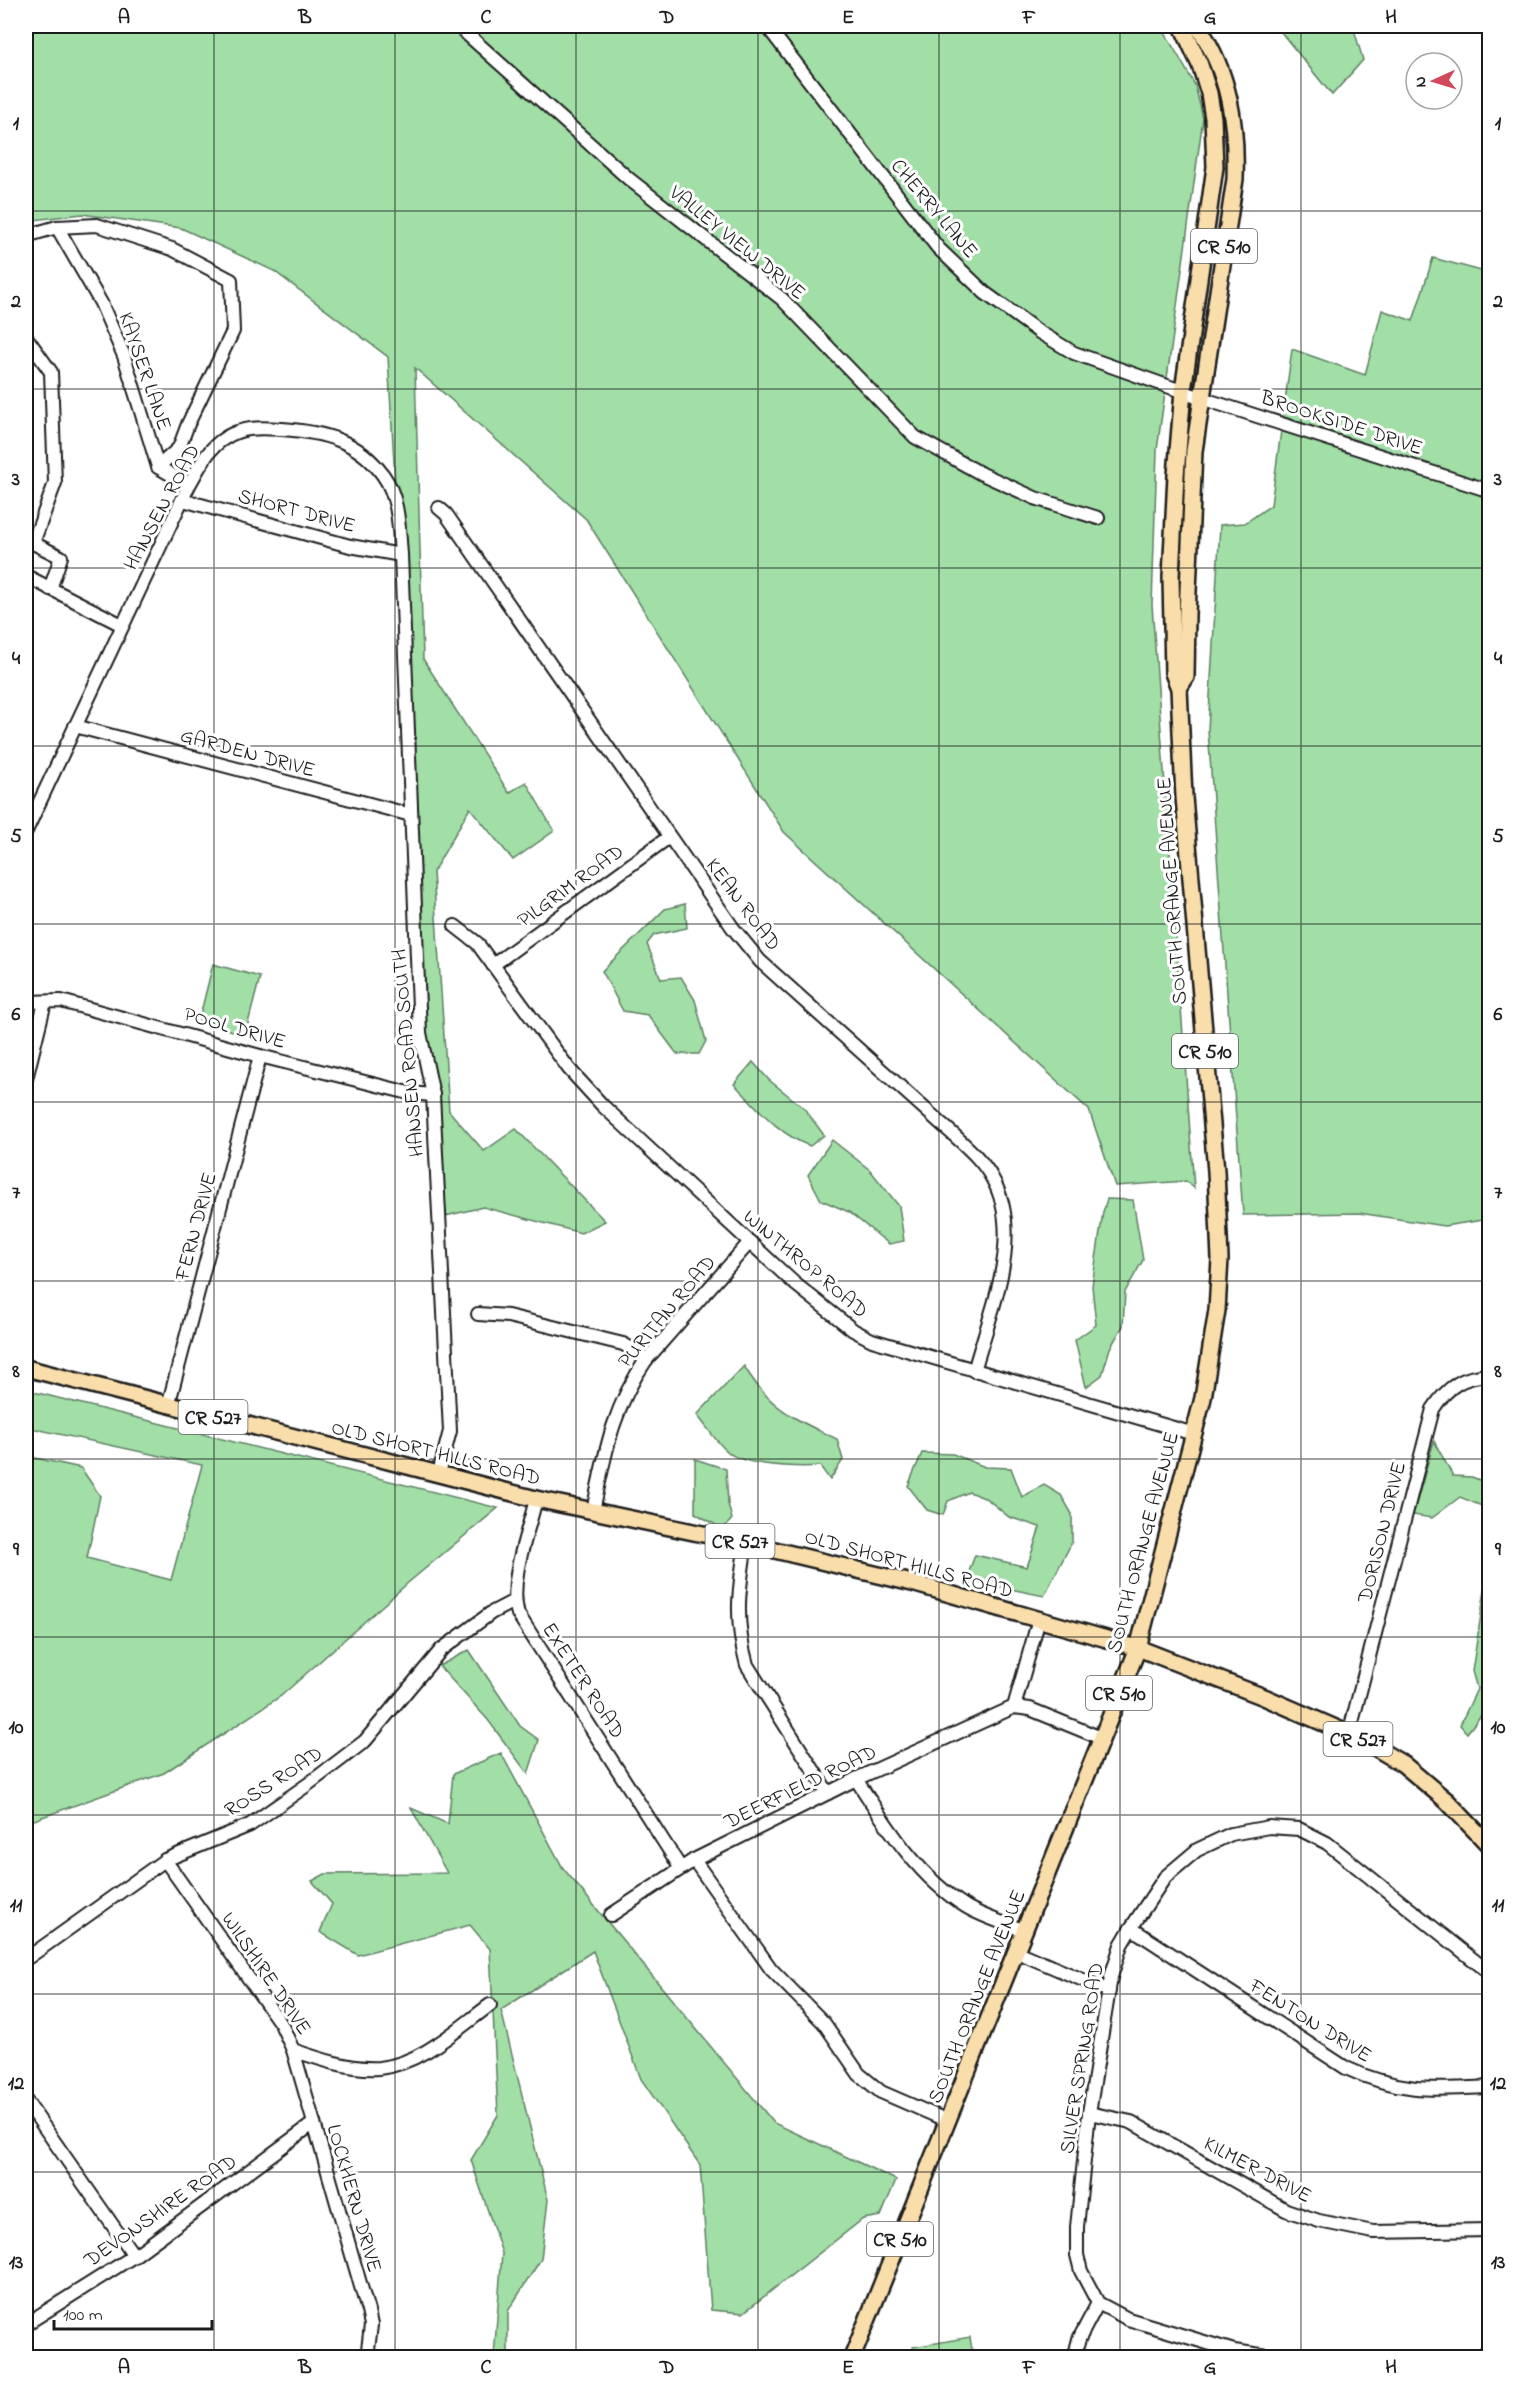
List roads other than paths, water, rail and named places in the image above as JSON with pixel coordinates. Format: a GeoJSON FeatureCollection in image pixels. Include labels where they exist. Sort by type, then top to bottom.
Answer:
{"type":"FeatureCollection","features":[{"type":"Feature","properties":{"kind":"main road","name":"SOUTH ORANGE AVENUE"},"geometry":{"type":"LineString","coordinates":[[852,2358],[1138,1648],[1194,1434],[1217,1310],[1220,1259],[1215,1161],[1184,797],[1179,688],[1173,673],[1171,577],[1183,391],[1215,167],[1210,98],[1200,65],[1182,26]]}},
{"type":"Feature","properties":{"kind":"main road","name":"SOUTH ORANGE AVENUE"},"geometry":{"type":"LineString","coordinates":[[1179,688],[1186,677],[1194,451],[1235,179],[1236,145],[1224,76],[1210,43],[1198,26]]}},
{"type":"Feature","properties":{"kind":"main road"},"geometry":{"type":"LineString","coordinates":[[1210,98],[1228,93]]}},
{"type":"Feature","properties":{"kind":"main road","name":"OLD SHORT HILLS ROAD"},"geometry":{"type":"LineString","coordinates":[[26,1368],[536,1499],[746,1543],[912,1583],[1138,1648],[1264,1697],[1349,1734],[1403,1764],[1447,1801],[1490,1846]]}},
{"type":"Feature","properties":{"kind":"street","name":"VALLEY VIEW DRIVE"},"geometry":{"type":"LineString","coordinates":[[458,26],[629,179],[782,298],[915,437],[980,473],[1035,498],[1098,518]]}},
{"type":"Feature","properties":{"kind":"street","name":"CHERRY LANE"},"geometry":{"type":"LineString","coordinates":[[767,26],[938,248],[985,293],[1074,353],[1183,391]]}},
{"type":"Feature","properties":{"kind":"street"},"geometry":{"type":"LineString","coordinates":[[26,236],[57,227],[97,225],[172,249],[231,280],[233,331],[188,424],[180,448],[158,467],[189,485]]}},
{"type":"Feature","properties":{"kind":"street","name":"KAYSER LANE"},"geometry":{"type":"LineString","coordinates":[[57,227],[101,303],[124,356],[158,467]]}},
{"type":"Feature","properties":{"kind":"street"},"geometry":{"type":"LineString","coordinates":[[26,337],[51,372],[55,483],[33,543],[61,557],[50,589]]}},
{"type":"Feature","properties":{"kind":"street","name":"BROOKSIDE DRIVE"},"geometry":{"type":"LineString","coordinates":[[1183,391],[1490,491]]}},
{"type":"Feature","properties":{"kind":"street","name":"HANSEN ROAD"},"geometry":{"type":"LineString","coordinates":[[26,831],[189,485],[207,454],[223,439],[240,430],[259,427],[323,433],[356,450],[383,475],[391,491],[396,506],[401,555]]}},
{"type":"Feature","properties":{"kind":"street","name":"SHORT DRIVE"},"geometry":{"type":"LineString","coordinates":[[183,500],[350,546],[401,555]]}},
{"type":"Feature","properties":{"kind":"street","name":"KEAN ROAD"},"geometry":{"type":"LineString","coordinates":[[438,508],[446,514],[669,837],[733,928],[760,961],[956,1136],[980,1160],[992,1177],[999,1191],[1006,1216],[1005,1261],[974,1371]]}},
{"type":"Feature","properties":{"kind":"street","name":"HANSEN ROAD SOUTH"},"geometry":{"type":"LineString","coordinates":[[401,555],[420,1033],[433,1095],[450,1431],[439,1473]]}},
{"type":"Feature","properties":{"kind":"street"},"geometry":{"type":"LineString","coordinates":[[26,576],[123,626]]}},
{"type":"Feature","properties":{"kind":"street","name":"GARDEN DRIVE"},"geometry":{"type":"LineString","coordinates":[[75,726],[411,815]]}},
{"type":"Feature","properties":{"kind":"street","name":"PILGRIM ROAD"},"geometry":{"type":"LineString","coordinates":[[493,965],[669,837]]}},
{"type":"Feature","properties":{"kind":"street","name":"WINTHROP ROAD"},"geometry":{"type":"LineString","coordinates":[[455,926],[477,943],[569,1070],[595,1098],[749,1243],[853,1330],[872,1340],[1194,1434]]}},
{"type":"Feature","properties":{"kind":"street","name":"POOL DRIVE"},"geometry":{"type":"LineString","coordinates":[[26,1002],[61,1001],[260,1056],[409,1093],[433,1095]]}},
{"type":"Feature","properties":{"kind":"street"},"geometry":{"type":"LineString","coordinates":[[26,1079],[45,1002]]}},
{"type":"Feature","properties":{"kind":"street","name":"FERN DRIVE"},"geometry":{"type":"LineString","coordinates":[[168,1406],[260,1056]]}},
{"type":"Feature","properties":{"kind":"street","name":"PURITAN ROAD"},"geometry":{"type":"LineString","coordinates":[[593,1511],[608,1439],[617,1411],[633,1378],[646,1360],[749,1243]]}},
{"type":"Feature","properties":{"kind":"street"},"geometry":{"type":"LineString","coordinates":[[478,1314],[508,1316],[623,1344],[646,1360]]}},
{"type":"Feature","properties":{"kind":"street","name":"DORISON DRIVE"},"geometry":{"type":"LineString","coordinates":[[1349,1734],[1434,1409],[1443,1394],[1457,1382],[1476,1375],[1490,1375]]}},
{"type":"Feature","properties":{"kind":"street"},"geometry":{"type":"LineString","coordinates":[[514,1600],[517,1576],[536,1499]]}},
{"type":"Feature","properties":{"kind":"street"},"geometry":{"type":"LineString","coordinates":[[746,1543],[737,1604],[740,1635],[747,1665],[828,1793]]}},
{"type":"Feature","properties":{"kind":"street","name":"ROSS ROAD"},"geometry":{"type":"LineString","coordinates":[[26,1959],[165,1860],[250,1825],[307,1785],[365,1741],[441,1650],[500,1607],[514,1600]]}},
{"type":"Feature","properties":{"kind":"street","name":"EXETER ROAD"},"geometry":{"type":"LineString","coordinates":[[514,1600],[522,1621],[680,1867]]}},
{"type":"Feature","properties":{"kind":"street"},"geometry":{"type":"LineString","coordinates":[[1039,1619],[1014,1707],[1030,1709],[1101,1738]]}},
{"type":"Feature","properties":{"kind":"street","name":"DEERFIELD ROAD"},"geometry":{"type":"LineString","coordinates":[[611,1915],[680,1867],[856,1779],[1014,1707]]}},
{"type":"Feature","properties":{"kind":"street"},"geometry":{"type":"LineString","coordinates":[[856,1779],[890,1830],[918,1865],[946,1893],[967,1907],[1025,1931]]}},
{"type":"Feature","properties":{"kind":"street","name":"SILVER SPRING ROAD"},"geometry":{"type":"LineString","coordinates":[[1098,2303],[1090,2290],[1077,2255],[1077,2227],[1089,2113],[1109,1991],[1121,1945],[1131,1928],[1165,1877],[1197,1850],[1231,1834],[1269,1827],[1299,1829],[1327,1843],[1490,1973]]}},
{"type":"Feature","properties":{"kind":"street","name":"WILSHIRE DRIVE"},"geometry":{"type":"LineString","coordinates":[[165,1860],[281,2024],[293,2050],[349,2065],[378,2068],[407,2061],[430,2048],[490,2005]]}},
{"type":"Feature","properties":{"kind":"street"},"geometry":{"type":"LineString","coordinates":[[694,1860],[771,1969],[824,2023],[859,2074],[881,2092],[948,2121]]}},
{"type":"Feature","properties":{"kind":"street","name":"FENTON DRIVE"},"geometry":{"type":"LineString","coordinates":[[1131,1928],[1346,2068],[1368,2078],[1388,2085],[1428,2090],[1490,2087]]}},
{"type":"Feature","properties":{"kind":"street"},"geometry":{"type":"LineString","coordinates":[[1017,1952],[1109,1991]]}},
{"type":"Feature","properties":{"kind":"street","name":"LOCKHERN DRIVE"},"geometry":{"type":"LineString","coordinates":[[293,2050],[368,2311],[371,2325],[367,2358]]}},
{"type":"Feature","properties":{"kind":"street"},"geometry":{"type":"LineString","coordinates":[[26,2101],[134,2256]]}},
{"type":"Feature","properties":{"kind":"street","name":"KILMER DRIVE"},"geometry":{"type":"LineString","coordinates":[[1089,2113],[1131,2122],[1286,2210],[1319,2221],[1373,2232],[1490,2230]]}},
{"type":"Feature","properties":{"kind":"street","name":"DEVONSHIRE ROAD"},"geometry":{"type":"LineString","coordinates":[[26,2324],[134,2256],[314,2123]]}},
{"type":"Feature","properties":{"kind":"street"},"geometry":{"type":"LineString","coordinates":[[1074,2358],[1079,2339],[1098,2303],[1128,2319],[1234,2351],[1282,2358]]}},
{"type":"Feature","properties":{"kind":"street"},"geometry":{"type":"LineString","coordinates":[[1480,2358],[1490,2348]]}}]}
